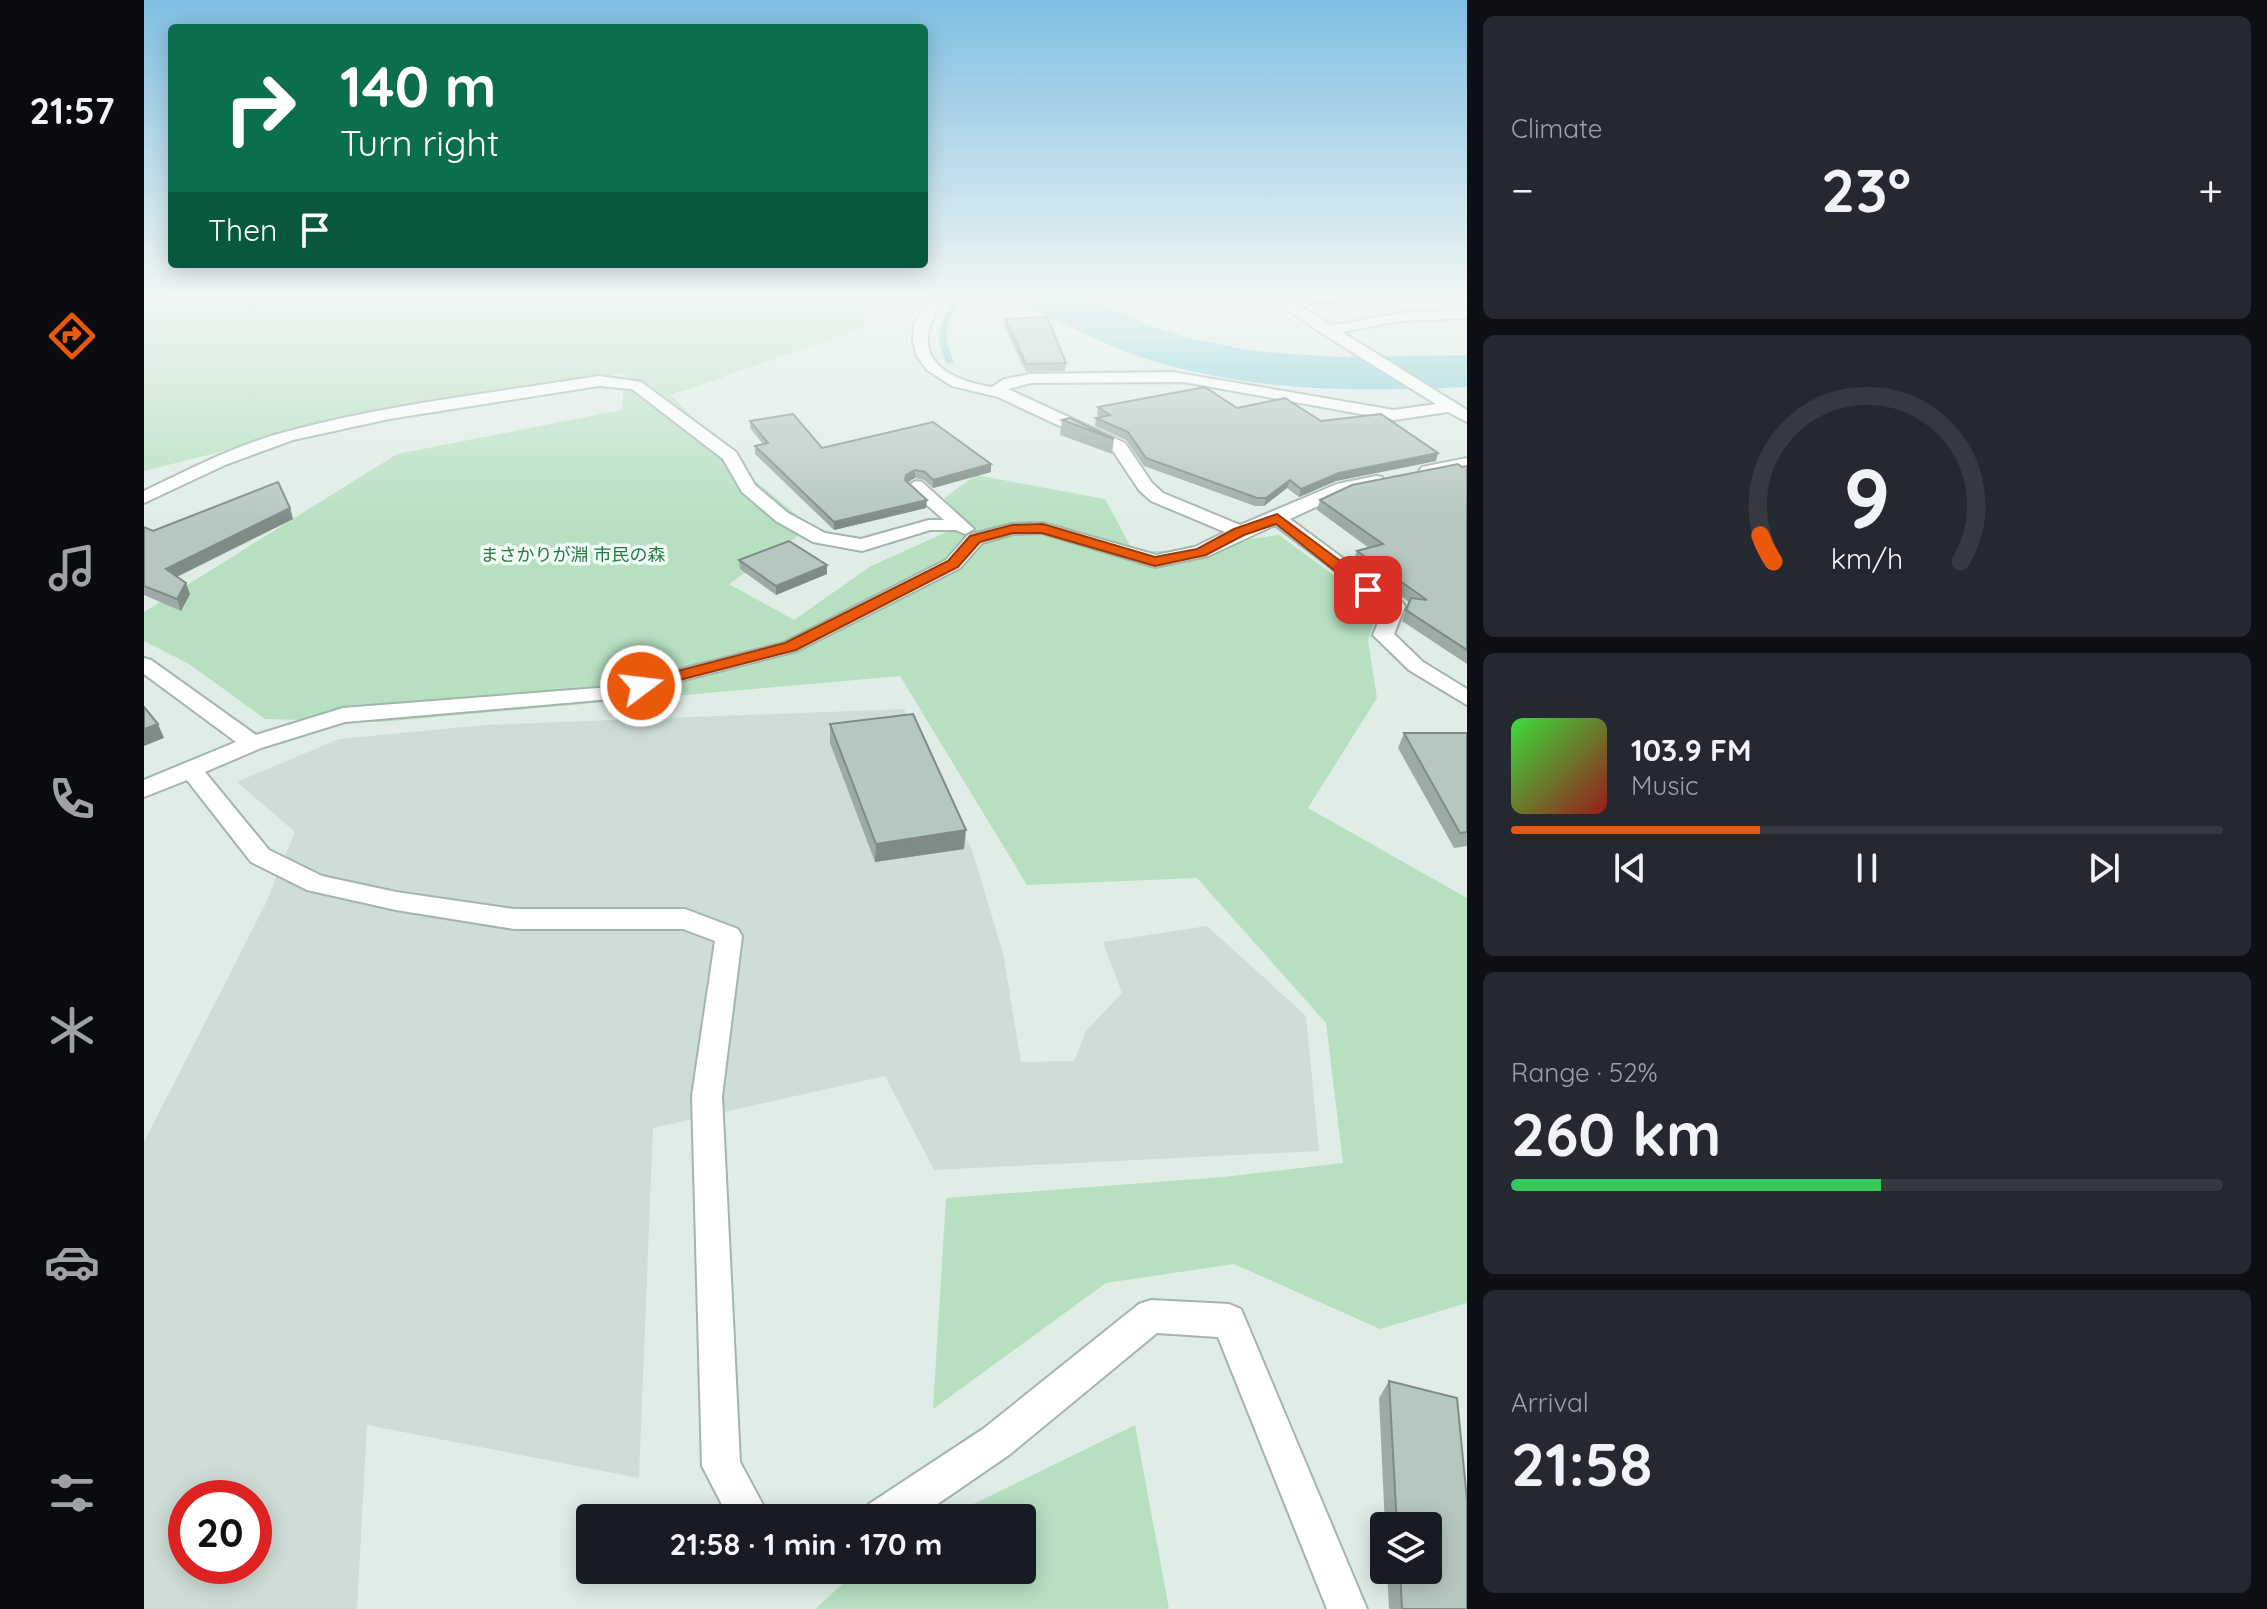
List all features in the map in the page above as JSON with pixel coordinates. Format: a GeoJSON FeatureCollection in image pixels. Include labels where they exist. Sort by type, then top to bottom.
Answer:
{"type":"FeatureCollection","features":[{"type":"Feature","properties":{"kind":"street"},"geometry":{"type":"LineString","coordinates":[[939,373],[971,389],[1002,393],[1119,447],[1132,458],[1143,482],[1156,496],[1239,532]]}},
{"type":"Feature","properties":{"kind":"street"},"geometry":{"type":"LineString","coordinates":[[1395,373],[1467,417]]}},
{"type":"Feature","properties":{"kind":"street"},"geometry":{"type":"LineString","coordinates":[[1002,393],[1000,387],[1011,380],[1084,381],[1155,375],[1184,377],[1394,415],[1450,407]]}},
{"type":"Feature","properties":{"kind":"street"},"geometry":{"type":"LineString","coordinates":[[144,498],[219,461],[288,436],[389,414],[599,381],[636,385],[730,456],[748,488],[782,517],[820,538],[862,545],[929,525],[968,532],[1043,528],[1155,561],[1201,552],[1239,532],[1343,488],[1467,463]]}},
{"type":"Feature","properties":{"kind":"street"},"geometry":{"type":"LineString","coordinates":[[916,486],[968,532]]}},
{"type":"Feature","properties":{"kind":"street"},"geometry":{"type":"LineString","coordinates":[[1277,518],[1395,606],[1383,635],[1416,666],[1467,698]]}},
{"type":"Feature","properties":{"kind":"street"},"geometry":{"type":"LineString","coordinates":[[144,789],[253,743],[343,715],[611,693],[790,647],[953,564],[968,532]]}},
{"type":"Feature","properties":{"kind":"street"},"geometry":{"type":"LineString","coordinates":[[144,664],[253,743]]}},
{"type":"Feature","properties":{"kind":"street"},"geometry":{"type":"LineString","coordinates":[[192,771],[260,856],[316,884],[396,901],[514,919],[685,919],[729,936],[707,1096],[721,1466],[743,1504]]}},
{"type":"Feature","properties":{"kind":"street"},"geometry":{"type":"LineString","coordinates":[[904,1504],[996,1442],[1151,1316],[1229,1321],[1347,1609]]}},
{"type":"Feature","properties":{"kind":"shaded area"},"geometry":{"type":"Polygon","coordinates":[[[904,709],[972,850],[1003,953],[1021,1062],[1074,1061],[1086,1031],[1122,993],[1103,942],[1207,926],[1306,1016],[1319,1151],[934,1170],[885,1076],[653,1128],[639,1478],[367,1425],[357,1609],[144,1609],[144,1142],[265,905],[295,832],[237,782],[339,739],[485,725],[904,709]]]}},
{"type":"Feature","properties":{"kind":"green space"},"geometry":{"type":"Polygon","coordinates":[[[144,373],[624,373],[372,414],[144,471],[144,373]]]}},
{"type":"Feature","properties":{"kind":"green space","name":"まさかりが淵 市民の森"},"geometry":{"type":"Polygon","coordinates":[[[625,373],[734,373],[671,395],[744,472],[811,527],[729,584],[794,620],[871,566],[967,523],[944,498],[976,475],[1105,499],[1133,551],[1165,551],[1279,535],[1378,608],[1368,641],[1377,698],[1308,808],[1467,898],[1467,1303],[1380,1329],[1234,1264],[1106,1283],[933,1409],[946,1198],[1223,1177],[1343,1163],[1326,1023],[1197,878],[1027,885],[900,676],[380,722],[265,719],[189,664],[144,641],[144,612],[397,454],[622,410],[625,373]]]}},
{"type":"Feature","properties":{"kind":"green space"},"geometry":{"type":"Polygon","coordinates":[[[1135,1425],[1169,1609],[815,1609],[843,1584],[1036,1584],[1036,1504],[974,1504],[1135,1425]]]}},
{"type":"Feature","properties":{"kind":"building"},"geometry":{"type":"Polygon","coordinates":[[[1205,387],[1237,408],[1285,398],[1321,421],[1381,414],[1438,453],[1339,473],[1301,489],[1290,480],[1266,498],[1257,498],[1146,458],[1128,432],[1096,418],[1110,415],[1098,407],[1205,387]]]}},
{"type":"Feature","properties":{"kind":"building"},"geometry":{"type":"Polygon","coordinates":[[[793,414],[822,448],[933,422],[991,464],[933,480],[925,472],[915,470],[906,475],[905,480],[927,500],[834,522],[755,446],[768,443],[750,421],[793,414]]]}},
{"type":"Feature","properties":{"kind":"building"},"geometry":{"type":"Polygon","coordinates":[[[1070,418],[1114,439],[1062,420],[1070,418]]]}},
{"type":"Feature","properties":{"kind":"building"},"geometry":{"type":"Polygon","coordinates":[[[1458,464],[1467,466],[1467,650],[1406,610],[1411,598],[1427,600],[1357,551],[1383,544],[1320,500],[1352,485],[1458,464]]]}},
{"type":"Feature","properties":{"kind":"building"},"geometry":{"type":"Polygon","coordinates":[[[278,482],[290,508],[166,569],[186,583],[177,599],[144,586],[144,527],[153,531],[278,482]]]}},
{"type":"Feature","properties":{"kind":"building"},"geometry":{"type":"Polygon","coordinates":[[[789,541],[827,565],[776,586],[739,560],[789,541]]]}},
{"type":"Feature","properties":{"kind":"building"},"geometry":{"type":"Polygon","coordinates":[[[144,707],[158,724],[144,729],[144,707]]]}},
{"type":"Feature","properties":{"kind":"building"},"geometry":{"type":"Polygon","coordinates":[[[913,714],[966,830],[876,844],[830,724],[913,714]]]}},
{"type":"Feature","properties":{"kind":"building"},"geometry":{"type":"Polygon","coordinates":[[[1404,733],[1467,733],[1467,832],[1460,833],[1404,733]]]}},
{"type":"Feature","properties":{"kind":"building"},"geometry":{"type":"Polygon","coordinates":[[[1389,1381],[1457,1398],[1467,1500],[1467,1609],[1402,1609],[1401,1584],[1442,1584],[1442,1512],[1396,1512],[1389,1381]]]}},
{"type":"Feature","properties":{"kind":"waterway"},"geometry":{"type":"LineString","coordinates":[[1320,373],[1408,373]]}},
{"type":"Feature","properties":{"kind":"route"},"geometry":{"type":"LineString","coordinates":[[641,686],[790,647],[953,564],[975,539],[1012,529],[1043,528],[1092,545],[1155,561],[1201,552],[1239,532],[1277,518],[1368,590]]}}]}
